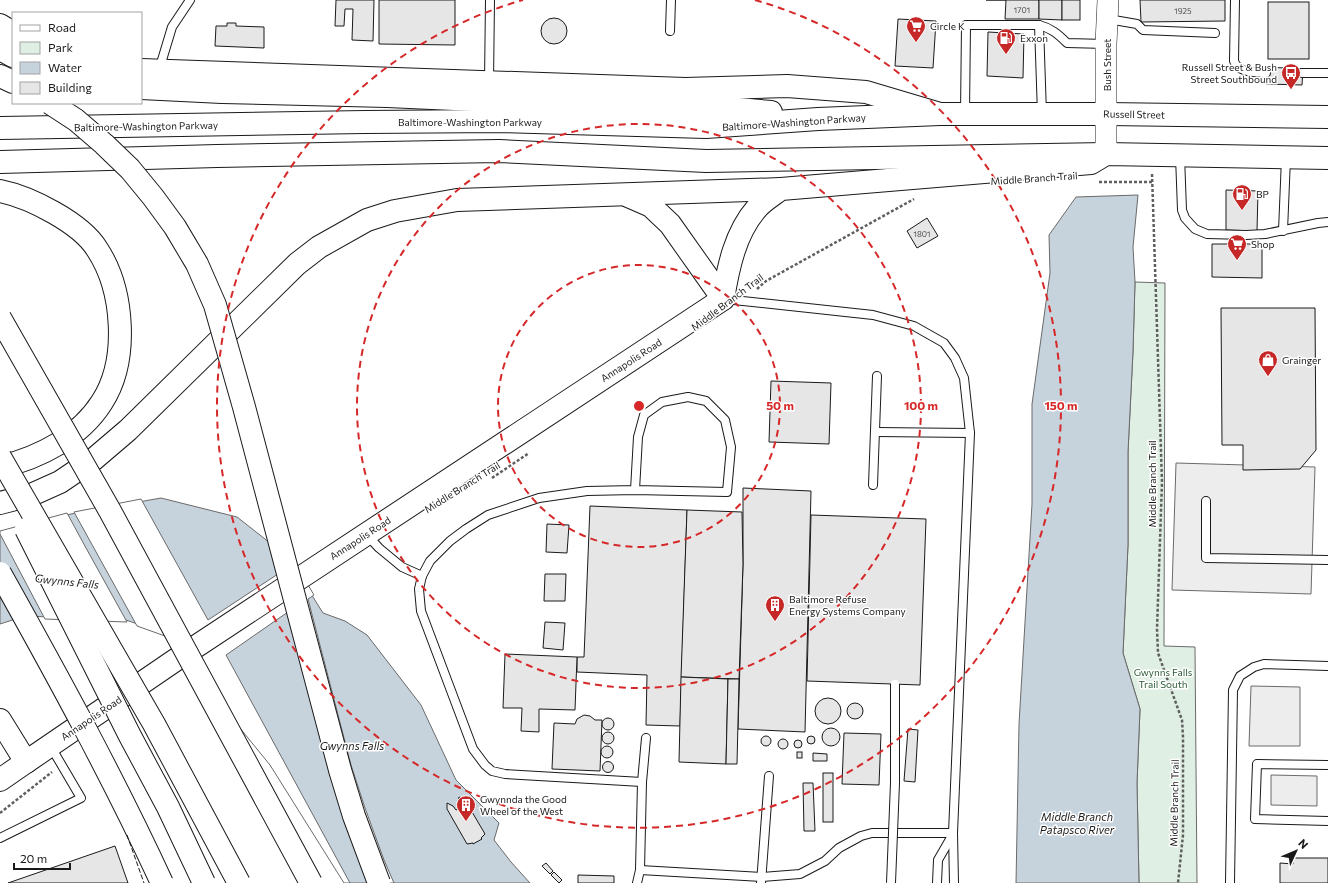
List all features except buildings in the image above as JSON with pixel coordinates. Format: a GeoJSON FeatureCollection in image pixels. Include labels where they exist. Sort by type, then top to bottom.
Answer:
{"type":"FeatureCollection","features":[{"type":"Feature","properties":{"kind":"main road"},"geometry":{"type":"LineString","coordinates":[[0,25],[12,32]]}},
{"type":"Feature","properties":{"kind":"main road"},"geometry":{"type":"LineString","coordinates":[[0,49],[12,55]]}},
{"type":"Feature","properties":{"kind":"main road"},"geometry":{"type":"LineString","coordinates":[[150,71],[496,102]]}},
{"type":"Feature","properties":{"kind":"main road"},"geometry":{"type":"LineString","coordinates":[[0,76],[12,82]]}},
{"type":"Feature","properties":{"kind":"main road"},"geometry":{"type":"LineString","coordinates":[[142,88],[222,92],[387,96],[496,102],[685,89],[788,86],[866,92],[940,114]]}},
{"type":"Feature","properties":{"kind":"main road","name":"Baltimore-Washington Parkway"},"geometry":{"type":"LineString","coordinates":[[0,128],[365,122],[496,102],[704,106],[770,112],[818,119],[940,114]]}},
{"type":"Feature","properties":{"kind":"main road"},"geometry":{"type":"LineString","coordinates":[[52,104],[76,120],[104,144],[130,169],[153,197],[175,227],[197,264],[215,305],[244,407],[340,770],[354,816],[379,883]]}},
{"type":"Feature","properties":{"kind":"main road","name":"Russell Street"},"geometry":{"type":"LineString","coordinates":[[940,114],[1107,114],[1328,117]]}},
{"type":"Feature","properties":{"kind":"main road"},"geometry":{"type":"LineString","coordinates":[[0,162],[209,156],[499,151],[706,161],[1106,154],[1328,158]]}},
{"type":"Feature","properties":{"kind":"main road"},"geometry":{"type":"LineString","coordinates":[[0,503],[31,495],[60,482],[94,459],[128,430],[297,264],[319,247],[367,220],[395,211],[457,200],[781,189],[1091,163],[1106,154]]}},
{"type":"Feature","properties":{"kind":"main road"},"geometry":{"type":"LineString","coordinates":[[732,300],[727,269],[735,247],[746,225],[757,208],[781,189]]}},
{"type":"Feature","properties":{"kind":"main road"},"geometry":{"type":"LineString","coordinates":[[0,191],[37,204],[60,215],[79,229],[97,248],[110,277],[119,311],[120,342],[116,371],[102,402],[84,425],[38,455],[19,463],[0,467]]}},
{"type":"Feature","properties":{"kind":"main road"},"geometry":{"type":"LineString","coordinates":[[625,195],[651,206],[670,224],[732,300]]}},
{"type":"Feature","properties":{"kind":"main road","name":"Annapolis Road"},"geometry":{"type":"LineString","coordinates":[[0,780],[174,661],[317,567],[732,300]]}},
{"type":"Feature","properties":{"kind":"main road"},"geometry":{"type":"LineString","coordinates":[[0,318],[114,518],[311,883]]}},
{"type":"Feature","properties":{"kind":"main road"},"geometry":{"type":"LineString","coordinates":[[0,457],[154,724],[239,883]]}},
{"type":"Feature","properties":{"kind":"main road"},"geometry":{"type":"LineString","coordinates":[[0,478],[168,807],[204,883]]}},
{"type":"Feature","properties":{"kind":"main road"},"geometry":{"type":"LineString","coordinates":[[0,574],[100,756],[162,883]]}},
{"type":"Feature","properties":{"kind":"main road"},"geometry":{"type":"LineString","coordinates":[[0,720],[26,762]]}},
{"type":"Feature","properties":{"kind":"street","name":"Bush Street"},"geometry":{"type":"LineString","coordinates":[[1106,154],[1106,44],[1108,10]]}},
{"type":"Feature","properties":{"kind":"lane"},"geometry":{"type":"LineString","coordinates":[[150,71],[172,26],[190,0]]}},
{"type":"Feature","properties":{"kind":"lane"},"geometry":{"type":"LineString","coordinates":[[490,0],[496,102]]}},
{"type":"Feature","properties":{"kind":"lane"},"geometry":{"type":"LineString","coordinates":[[670,31],[671,0]]}},
{"type":"Feature","properties":{"kind":"lane"},"geometry":{"type":"LineString","coordinates":[[1235,0],[1235,65],[1242,70],[1266,73]]}},
{"type":"Feature","properties":{"kind":"lane"},"geometry":{"type":"LineString","coordinates":[[1108,10],[1137,24],[1143,30],[1215,33]]}},
{"type":"Feature","properties":{"kind":"lane"},"geometry":{"type":"LineString","coordinates":[[965,114],[966,25],[1039,25],[1050,28],[1067,43],[1106,44]]}},
{"type":"Feature","properties":{"kind":"lane"},"geometry":{"type":"LineString","coordinates":[[1039,25],[1042,114]]}},
{"type":"Feature","properties":{"kind":"lane"},"geometry":{"type":"LineString","coordinates":[[1302,74],[1328,73]]}},
{"type":"Feature","properties":{"kind":"lane"},"geometry":{"type":"LineString","coordinates":[[1180,155],[1182,210],[1185,218],[1195,229],[1207,234],[1246,235],[1283,231],[1328,222]]}},
{"type":"Feature","properties":{"kind":"lane"},"geometry":{"type":"LineString","coordinates":[[1283,231],[1286,157]]}},
{"type":"Feature","properties":{"kind":"lane"},"geometry":{"type":"LineString","coordinates":[[732,300],[873,315],[914,326],[944,342],[955,358],[964,378],[970,433],[953,833],[954,883]]}},
{"type":"Feature","properties":{"kind":"lane"},"geometry":{"type":"LineString","coordinates":[[873,485],[877,376]]}},
{"type":"Feature","properties":{"kind":"lane"},"geometry":{"type":"LineString","coordinates":[[635,490],[638,436],[644,415],[662,402],[688,397],[706,401],[725,420],[731,446],[727,492],[635,490],[587,491],[539,498],[488,515],[466,529],[430,561],[422,576],[419,589],[421,611],[473,749],[485,765],[492,771],[505,774],[642,782]]}},
{"type":"Feature","properties":{"kind":"lane"},"geometry":{"type":"LineString","coordinates":[[876,432],[970,433]]}},
{"type":"Feature","properties":{"kind":"lane"},"geometry":{"type":"LineString","coordinates":[[1206,501],[1206,558],[1328,560]]}},
{"type":"Feature","properties":{"kind":"lane"},"geometry":{"type":"LineString","coordinates":[[366,535],[402,567],[422,576]]}},
{"type":"Feature","properties":{"kind":"lane"},"geometry":{"type":"LineString","coordinates":[[1230,883],[1233,690],[1240,676],[1254,667],[1264,664],[1328,666]]}},
{"type":"Feature","properties":{"kind":"lane"},"geometry":{"type":"LineString","coordinates":[[891,883],[895,783],[895,684]]}},
{"type":"Feature","properties":{"kind":"lane"},"geometry":{"type":"LineString","coordinates":[[637,883],[640,870],[642,782],[646,738]]}},
{"type":"Feature","properties":{"kind":"lane"},"geometry":{"type":"LineString","coordinates":[[0,838],[81,798],[50,745]]}},
{"type":"Feature","properties":{"kind":"lane"},"geometry":{"type":"LineString","coordinates":[[1328,765],[1257,764],[1255,819],[1328,821]]}},
{"type":"Feature","properties":{"kind":"lane"},"geometry":{"type":"LineString","coordinates":[[762,880],[770,776]]}},
{"type":"Feature","properties":{"kind":"lane"},"geometry":{"type":"LineString","coordinates":[[640,870],[762,880],[800,874],[825,861],[838,848],[861,836],[872,833],[953,833]]}},
{"type":"Feature","properties":{"kind":"lane"},"geometry":{"type":"LineString","coordinates":[[937,883],[938,860],[953,833]]}},
{"type":"Feature","properties":{"kind":"path","name":"Middle Branch Trail"},"geometry":{"type":"LineString","coordinates":[[1152,172],[1162,482],[1157,629],[1158,652],[1182,720],[1184,737],[1183,835],[1178,883]]}},
{"type":"Feature","properties":{"kind":"path"},"geometry":{"type":"LineString","coordinates":[[1094,182],[1152,182]]}},
{"type":"Feature","properties":{"kind":"path","name":"Middle Branch Trail"},"geometry":{"type":"LineString","coordinates":[[732,300],[918,197]]}},
{"type":"Feature","properties":{"kind":"path","name":"Middle Branch Trail"},"geometry":{"type":"LineString","coordinates":[[491,478],[531,452]]}},
{"type":"Feature","properties":{"kind":"green space","name":"Gwynns Falls Trail South"},"geometry":{"type":"Polygon","coordinates":[[[1135,282],[1165,283],[1164,646],[1195,647],[1197,883],[1139,883],[1137,783],[1140,709],[1123,653],[1128,545],[1128,452],[1135,282]]]}},
{"type":"Feature","properties":{"kind":"shaded area"},"geometry":{"type":"Polygon","coordinates":[[[1176,463],[1315,467],[1311,594],[1172,590],[1176,463]]]}},
{"type":"Feature","properties":{"kind":"shaded area"},"geometry":{"type":"Polygon","coordinates":[[[1251,686],[1300,687],[1300,746],[1249,746],[1251,686]]]}},
{"type":"Feature","properties":{"kind":"shaded area"},"geometry":{"type":"Polygon","coordinates":[[[1271,775],[1317,776],[1317,806],[1271,805],[1271,775]]]}},
{"type":"Feature","properties":{"kind":"water","name":"Middle Branch Patapsco River"},"geometry":{"type":"Polygon","coordinates":[[[1138,195],[1133,247],[1135,282],[1128,452],[1128,545],[1123,653],[1140,709],[1137,783],[1139,883],[1016,883],[1019,724],[1032,504],[1032,404],[1050,273],[1049,235],[1076,197],[1138,195]]]}},
{"type":"Feature","properties":{"kind":"water","name":"Gwynns Falls"},"geometry":{"type":"Polygon","coordinates":[[[161,498],[237,517],[288,557],[323,613],[345,621],[367,635],[421,705],[456,780],[499,823],[494,840],[530,883],[346,883],[272,764],[166,634],[126,620],[25,616],[0,624],[0,533],[71,514],[161,498]]]}},
{"type":"Feature","properties":{"kind":"pier"},"geometry":{"type":"Polygon","coordinates":[[[141,499],[208,620],[278,574],[290,555],[314,595],[308,599],[351,765],[365,808],[394,883],[369,883],[288,612],[226,655],[350,883],[344,883],[270,765],[165,636],[137,626],[74,512],[141,499]]]}},
{"type":"Feature","properties":{"kind":"pier"},"geometry":{"type":"Polygon","coordinates":[[[67,513],[127,622],[45,619],[0,534],[0,531],[67,513]]]}},
{"type":"Feature","properties":{"kind":"fence"},"geometry":{"type":"LineString","coordinates":[[127,835],[144,883]]}},
{"type":"Feature","properties":{"kind":"place","name":"Circle K"},"geometry":{"type":"Point","coordinates":[916,43]}},
{"type":"Feature","properties":{"kind":"place","name":"Exxon"},"geometry":{"type":"Point","coordinates":[1006,55]}},
{"type":"Feature","properties":{"kind":"place","name":"Russell Street & Bush Street Southbound"},"geometry":{"type":"Point","coordinates":[1291,90]}},
{"type":"Feature","properties":{"kind":"place","name":"BP"},"geometry":{"type":"Point","coordinates":[1242,211]}},
{"type":"Feature","properties":{"kind":"place","name":"Shop"},"geometry":{"type":"Point","coordinates":[1237,261]}},
{"type":"Feature","properties":{"kind":"place","name":"Grainger"},"geometry":{"type":"Point","coordinates":[1268,377]}},
{"type":"Feature","properties":{"kind":"place","name":"Baltimore Refuse Energy Systems Company"},"geometry":{"type":"Point","coordinates":[775,622]}},
{"type":"Feature","properties":{"kind":"place","name":"Gwynnda the Good Wheel of the West"},"geometry":{"type":"Point","coordinates":[466,822]}}]}
